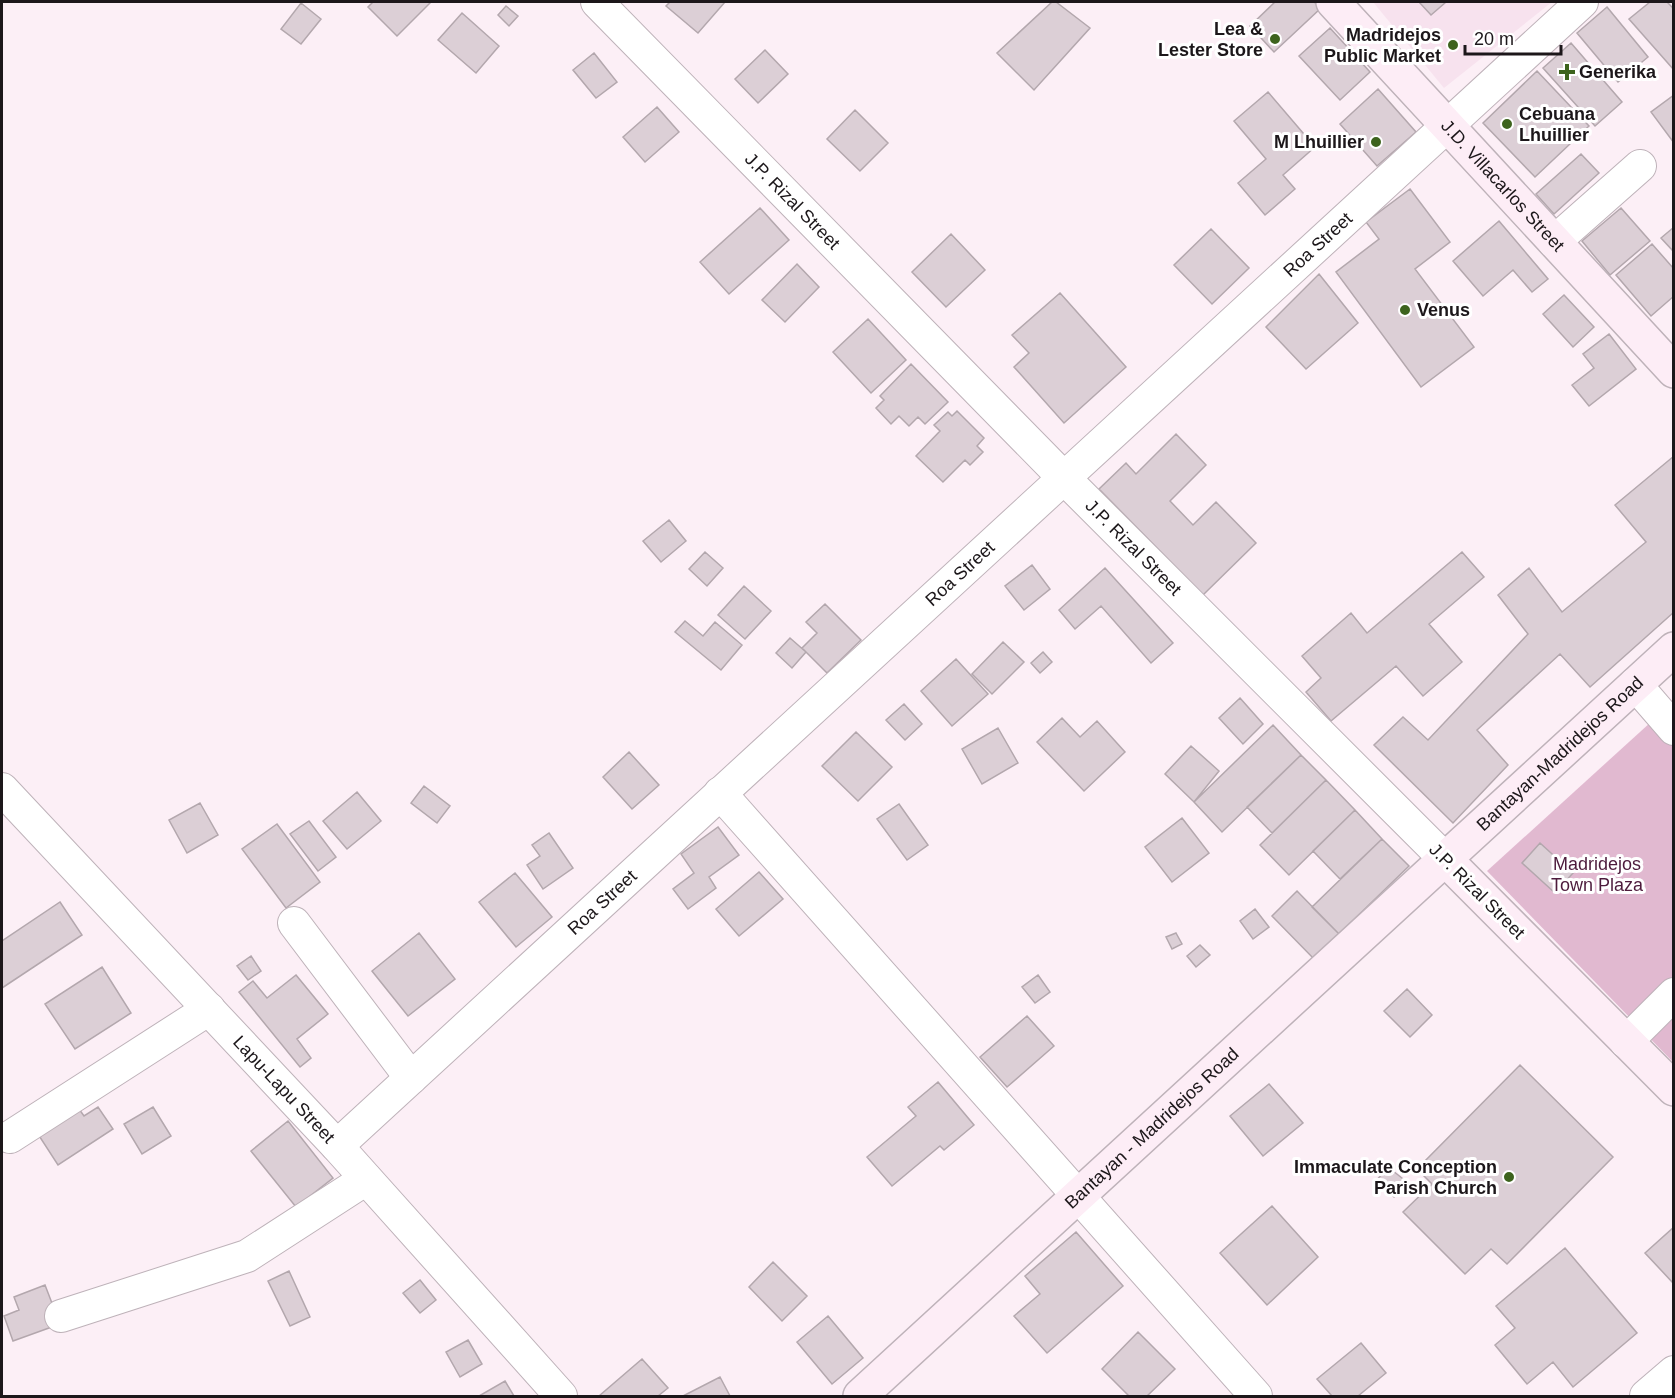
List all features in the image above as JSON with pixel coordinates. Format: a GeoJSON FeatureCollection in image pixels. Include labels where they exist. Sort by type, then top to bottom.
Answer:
{"type":"FeatureCollection","features":[{"type":"Feature","properties":{"kind":"main road","name":"J.D. Villacarlos Street"},"geometry":{"type":"LineString","coordinates":[[1333,2],[1674,371]]}},
{"type":"Feature","properties":{"kind":"main road","name":"Bantayan-Madridejos Road"},"geometry":{"type":"LineString","coordinates":[[1445,859],[1674,648]]}},
{"type":"Feature","properties":{"kind":"main road","name":"J.P. Rizal Street"},"geometry":{"type":"LineString","coordinates":[[1445,859],[1674,1089]]}},
{"type":"Feature","properties":{"kind":"main road","name":"Bantayan - Madridejos Road"},"geometry":{"type":"LineString","coordinates":[[860,1396],[1445,859]]}},
{"type":"Feature","properties":{"kind":"street","name":"J.P. Rizal Street"},"geometry":{"type":"LineString","coordinates":[[597,2],[1064,477],[1445,859]]}},
{"type":"Feature","properties":{"kind":"street","name":"Roa Street"},"geometry":{"type":"LineString","coordinates":[[336,1146],[1582,2]]}},
{"type":"Feature","properties":{"kind":"street"},"geometry":{"type":"LineString","coordinates":[[1554,242],[1640,166]]}},
{"type":"Feature","properties":{"kind":"street"},"geometry":{"type":"LineString","coordinates":[[1635,684],[1674,729]]}},
{"type":"Feature","properties":{"kind":"street","name":"Lapu-Lapu Street"},"geometry":{"type":"LineString","coordinates":[[2,789],[336,1146],[561,1396]]}},
{"type":"Feature","properties":{"kind":"street"},"geometry":{"type":"LineString","coordinates":[[720,793],[1256,1396]]}},
{"type":"Feature","properties":{"kind":"street"},"geometry":{"type":"LineString","coordinates":[[294,923],[411,1078]]}},
{"type":"Feature","properties":{"kind":"street"},"geometry":{"type":"LineString","coordinates":[[1626,1042],[1674,994]]}},
{"type":"Feature","properties":{"kind":"street"},"geometry":{"type":"LineString","coordinates":[[9,1137],[208,1009]]}},
{"type":"Feature","properties":{"kind":"street"},"geometry":{"type":"LineString","coordinates":[[61,1316],[247,1256],[366,1179]]}},
{"type":"Feature","properties":{"kind":"shaded area","name":"Madridejos Public Market"},"geometry":{"type":"Polygon","coordinates":[[[1373,2],[1552,2],[1444,88],[1373,2]]]}},
{"type":"Feature","properties":{"kind":"green space","name":"Madridejos Town Plaza"},"geometry":{"type":"Polygon","coordinates":[[[1673,702],[1673,1062],[1487,871],[1673,702]]]}},
{"type":"Feature","properties":{"kind":"building"},"geometry":{"type":"Polygon","coordinates":[[[373,2],[430,3],[397,36],[368,7],[373,2]]]}},
{"type":"Feature","properties":{"kind":"building"},"geometry":{"type":"Polygon","coordinates":[[[670,2],[725,2],[698,33],[666,6],[670,2]]]}},
{"type":"Feature","properties":{"kind":"building"},"geometry":{"type":"Polygon","coordinates":[[[1052,2],[1056,2],[1090,28],[1034,90],[997,53],[1052,2]]]}},
{"type":"Feature","properties":{"kind":"building","name":"Lea & Lester Store"},"geometry":{"type":"Polygon","coordinates":[[[1275,2],[1314,2],[1321,8],[1274,52],[1250,26],[1275,2]]]}},
{"type":"Feature","properties":{"kind":"building"},"geometry":{"type":"Polygon","coordinates":[[[1419,2],[1446,2],[1431,15],[1419,2]]]}},
{"type":"Feature","properties":{"kind":"building"},"geometry":{"type":"Polygon","coordinates":[[[1650,2],[1667,2],[1674,9],[1674,70],[1629,19],[1650,2]]]}},
{"type":"Feature","properties":{"kind":"building"},"geometry":{"type":"Polygon","coordinates":[[[301,3],[321,19],[301,44],[281,29],[301,3]]]}},
{"type":"Feature","properties":{"kind":"building"},"geometry":{"type":"Polygon","coordinates":[[[506,6],[518,16],[509,26],[498,15],[506,6]]]}},
{"type":"Feature","properties":{"kind":"building"},"geometry":{"type":"Polygon","coordinates":[[[1607,7],[1648,57],[1618,82],[1577,33],[1607,7]]]}},
{"type":"Feature","properties":{"kind":"building"},"geometry":{"type":"Polygon","coordinates":[[[462,13],[499,46],[476,73],[438,40],[462,13]]]}},
{"type":"Feature","properties":{"kind":"building"},"geometry":{"type":"Polygon","coordinates":[[[1330,28],[1370,72],[1340,100],[1299,56],[1330,28]]]}},
{"type":"Feature","properties":{"kind":"building"},"geometry":{"type":"Polygon","coordinates":[[[1571,43],[1622,102],[1595,126],[1543,68],[1571,43]]]}},
{"type":"Feature","properties":{"kind":"building"},"geometry":{"type":"Polygon","coordinates":[[[765,50],[788,74],[758,103],[735,79],[765,50]]]}},
{"type":"Feature","properties":{"kind":"building"},"geometry":{"type":"Polygon","coordinates":[[[594,53],[617,82],[596,98],[573,70],[594,53]]]}},
{"type":"Feature","properties":{"kind":"building"},"geometry":{"type":"Polygon","coordinates":[[[1537,71],[1589,126],[1535,177],[1483,123],[1537,71]]]}},
{"type":"Feature","properties":{"kind":"building"},"geometry":{"type":"Polygon","coordinates":[[[1378,89],[1416,132],[1377,166],[1340,124],[1378,89]]]}},
{"type":"Feature","properties":{"kind":"building"},"geometry":{"type":"Polygon","coordinates":[[[1268,92],[1315,147],[1283,175],[1295,189],[1265,215],[1238,183],[1266,159],[1234,121],[1268,92]]]}},
{"type":"Feature","properties":{"kind":"building"},"geometry":{"type":"Polygon","coordinates":[[[1674,95],[1674,143],[1651,112],[1674,95]]]}},
{"type":"Feature","properties":{"kind":"building"},"geometry":{"type":"Polygon","coordinates":[[[657,107],[679,132],[645,162],[623,137],[657,107]]]}},
{"type":"Feature","properties":{"kind":"building"},"geometry":{"type":"Polygon","coordinates":[[[855,110],[888,143],[860,171],[827,139],[855,110]]]}},
{"type":"Feature","properties":{"kind":"building"},"geometry":{"type":"Polygon","coordinates":[[[1581,154],[1599,173],[1554,214],[1536,194],[1581,154]]]}},
{"type":"Feature","properties":{"kind":"building","name":"Venus"},"geometry":{"type":"Polygon","coordinates":[[[1410,189],[1450,242],[1415,269],[1474,347],[1421,387],[1336,272],[1379,239],[1366,222],[1410,189]]]}},
{"type":"Feature","properties":{"kind":"building"},"geometry":{"type":"Polygon","coordinates":[[[760,208],[789,240],[729,294],[700,262],[760,208]]]}},
{"type":"Feature","properties":{"kind":"building"},"geometry":{"type":"Polygon","coordinates":[[[1621,208],[1650,241],[1610,275],[1582,241],[1621,208]]]}},
{"type":"Feature","properties":{"kind":"building"},"geometry":{"type":"Polygon","coordinates":[[[1499,221],[1548,279],[1532,292],[1513,270],[1483,296],[1453,261],[1499,221]]]}},
{"type":"Feature","properties":{"kind":"building"},"geometry":{"type":"Polygon","coordinates":[[[1674,227],[1674,252],[1661,238],[1674,227]]]}},
{"type":"Feature","properties":{"kind":"building"},"geometry":{"type":"Polygon","coordinates":[[[1211,229],[1249,268],[1212,304],[1174,265],[1211,229]]]}},
{"type":"Feature","properties":{"kind":"building"},"geometry":{"type":"Polygon","coordinates":[[[951,234],[985,270],[946,307],[912,272],[951,234]]]}},
{"type":"Feature","properties":{"kind":"building"},"geometry":{"type":"Polygon","coordinates":[[[1652,244],[1674,269],[1674,296],[1651,316],[1616,275],[1652,244]]]}},
{"type":"Feature","properties":{"kind":"building"},"geometry":{"type":"Polygon","coordinates":[[[797,264],[819,287],[785,322],[762,300],[797,264]]]}},
{"type":"Feature","properties":{"kind":"building"},"geometry":{"type":"Polygon","coordinates":[[[1319,274],[1358,323],[1306,369],[1266,327],[1319,274]]]}},
{"type":"Feature","properties":{"kind":"building"},"geometry":{"type":"Polygon","coordinates":[[[1060,293],[1126,367],[1064,423],[1014,367],[1029,353],[1012,335],[1060,293]]]}},
{"type":"Feature","properties":{"kind":"building"},"geometry":{"type":"Polygon","coordinates":[[[1564,295],[1594,327],[1573,347],[1543,314],[1564,295]]]}},
{"type":"Feature","properties":{"kind":"building"},"geometry":{"type":"Polygon","coordinates":[[[868,319],[906,360],[871,393],[833,352],[868,319]]]}},
{"type":"Feature","properties":{"kind":"building"},"geometry":{"type":"Polygon","coordinates":[[[1609,334],[1636,369],[1589,406],[1572,385],[1594,368],[1583,354],[1609,334]]]}},
{"type":"Feature","properties":{"kind":"building"},"geometry":{"type":"Polygon","coordinates":[[[911,364],[948,402],[925,424],[918,417],[909,426],[899,416],[891,424],[876,408],[884,400],[880,396],[911,364]]]}},
{"type":"Feature","properties":{"kind":"building"},"geometry":{"type":"Polygon","coordinates":[[[957,411],[984,438],[977,446],[983,452],[970,465],[965,460],[943,482],[916,456],[940,431],[934,425],[948,412],[952,416],[957,411]]]}},
{"type":"Feature","properties":{"kind":"building"},"geometry":{"type":"Polygon","coordinates":[[[1176,434],[1206,465],[1170,501],[1193,525],[1216,502],[1256,543],[1203,595],[1099,489],[1126,463],[1136,474],[1176,434]]]}},
{"type":"Feature","properties":{"kind":"building"},"geometry":{"type":"Polygon","coordinates":[[[1674,456],[1674,612],[1590,687],[1560,654],[1477,730],[1508,765],[1453,823],[1374,745],[1403,717],[1428,740],[1528,634],[1498,595],[1529,568],[1562,612],[1646,542],[1615,505],[1674,456]]]}},
{"type":"Feature","properties":{"kind":"building"},"geometry":{"type":"Polygon","coordinates":[[[669,520],[686,541],[661,562],[643,541],[669,520]]]}},
{"type":"Feature","properties":{"kind":"building"},"geometry":{"type":"Polygon","coordinates":[[[705,552],[723,568],[707,586],[689,569],[705,552]]]}},
{"type":"Feature","properties":{"kind":"building"},"geometry":{"type":"Polygon","coordinates":[[[1462,552],[1484,577],[1429,624],[1462,662],[1423,696],[1396,666],[1331,721],[1306,692],[1321,678],[1302,656],[1351,613],[1367,633],[1462,552]]]}},
{"type":"Feature","properties":{"kind":"building"},"geometry":{"type":"Polygon","coordinates":[[[1032,565],[1050,589],[1024,610],[1005,586],[1032,565]]]}},
{"type":"Feature","properties":{"kind":"building"},"geometry":{"type":"Polygon","coordinates":[[[1105,568],[1173,643],[1151,663],[1101,606],[1075,629],[1059,610],[1105,568]]]}},
{"type":"Feature","properties":{"kind":"building"},"geometry":{"type":"Polygon","coordinates":[[[744,586],[771,611],[745,639],[718,615],[744,586]]]}},
{"type":"Feature","properties":{"kind":"building"},"geometry":{"type":"Polygon","coordinates":[[[825,604],[861,640],[827,673],[802,648],[817,633],[806,622],[825,604]]]}},
{"type":"Feature","properties":{"kind":"building"},"geometry":{"type":"Polygon","coordinates":[[[685,621],[703,636],[715,622],[742,645],[721,670],[675,632],[685,621]]]}},
{"type":"Feature","properties":{"kind":"building"},"geometry":{"type":"Polygon","coordinates":[[[790,638],[806,652],[792,668],[776,653],[790,638]]]}},
{"type":"Feature","properties":{"kind":"building"},"geometry":{"type":"Polygon","coordinates":[[[1003,642],[1024,662],[992,694],[972,674],[1003,642]]]}},
{"type":"Feature","properties":{"kind":"building"},"geometry":{"type":"Polygon","coordinates":[[[1043,652],[1052,662],[1040,673],[1031,663],[1043,652]]]}},
{"type":"Feature","properties":{"kind":"building"},"geometry":{"type":"Polygon","coordinates":[[[956,659],[988,694],[952,726],[921,691],[956,659]]]}},
{"type":"Feature","properties":{"kind":"building"},"geometry":{"type":"Polygon","coordinates":[[[1240,698],[1263,724],[1243,744],[1219,718],[1240,698]]]}},
{"type":"Feature","properties":{"kind":"building"},"geometry":{"type":"Polygon","coordinates":[[[904,704],[922,724],[905,740],[886,720],[904,704]]]}},
{"type":"Feature","properties":{"kind":"building"},"geometry":{"type":"Polygon","coordinates":[[[1062,718],[1080,737],[1097,721],[1125,752],[1084,791],[1037,742],[1062,718]]]}},
{"type":"Feature","properties":{"kind":"building"},"geometry":{"type":"Polygon","coordinates":[[[1273,725],[1301,755],[1222,832],[1194,802],[1273,725]]]}},
{"type":"Feature","properties":{"kind":"building"},"geometry":{"type":"Polygon","coordinates":[[[998,728],[1018,763],[982,784],[962,749],[998,728]]]}},
{"type":"Feature","properties":{"kind":"building"},"geometry":{"type":"Polygon","coordinates":[[[856,732],[892,767],[858,801],[822,766],[856,732]]]}},
{"type":"Feature","properties":{"kind":"building"},"geometry":{"type":"Polygon","coordinates":[[[1191,746],[1219,771],[1194,802],[1165,774],[1191,746]]]}},
{"type":"Feature","properties":{"kind":"building"},"geometry":{"type":"Polygon","coordinates":[[[629,752],[659,785],[632,809],[603,777],[629,752]]]}},
{"type":"Feature","properties":{"kind":"building"},"geometry":{"type":"Polygon","coordinates":[[[1301,755],[1326,780],[1272,833],[1247,807],[1301,755]]]}},
{"type":"Feature","properties":{"kind":"building"},"geometry":{"type":"Polygon","coordinates":[[[1326,780],[1355,810],[1289,875],[1260,845],[1326,780]]]}},
{"type":"Feature","properties":{"kind":"building"},"geometry":{"type":"Polygon","coordinates":[[[424,786],[450,806],[437,823],[411,803],[424,786]]]}},
{"type":"Feature","properties":{"kind":"building"},"geometry":{"type":"Polygon","coordinates":[[[357,792],[381,821],[347,849],[323,821],[357,792]]]}},
{"type":"Feature","properties":{"kind":"building"},"geometry":{"type":"Polygon","coordinates":[[[200,803],[218,835],[187,853],[169,820],[200,803]]]}},
{"type":"Feature","properties":{"kind":"building"},"geometry":{"type":"Polygon","coordinates":[[[899,804],[928,845],[907,860],[877,819],[899,804]]]}},
{"type":"Feature","properties":{"kind":"building"},"geometry":{"type":"Polygon","coordinates":[[[1355,810],[1382,839],[1340,879],[1313,851],[1355,810]]]}},
{"type":"Feature","properties":{"kind":"building"},"geometry":{"type":"Polygon","coordinates":[[[1182,818],[1209,853],[1172,882],[1145,847],[1182,818]]]}},
{"type":"Feature","properties":{"kind":"building"},"geometry":{"type":"Polygon","coordinates":[[[309,821],[336,857],[318,871],[290,834],[309,821]]]}},
{"type":"Feature","properties":{"kind":"building"},"geometry":{"type":"Polygon","coordinates":[[[277,824],[320,882],[286,908],[242,849],[277,824]]]}},
{"type":"Feature","properties":{"kind":"building"},"geometry":{"type":"Polygon","coordinates":[[[718,827],[739,855],[709,877],[716,888],[688,909],[673,889],[694,873],[681,854],[718,827]]]}},
{"type":"Feature","properties":{"kind":"building"},"geometry":{"type":"Polygon","coordinates":[[[549,833],[573,868],[543,889],[527,865],[540,856],[532,845],[549,833]]]}},
{"type":"Feature","properties":{"kind":"building"},"geometry":{"type":"Polygon","coordinates":[[[1382,839],[1409,866],[1339,934],[1312,907],[1382,839]]]}},
{"type":"Feature","properties":{"kind":"building"},"geometry":{"type":"Polygon","coordinates":[[[1540,843],[1573,873],[1555,893],[1522,863],[1540,843]]]}},
{"type":"Feature","properties":{"kind":"building"},"geometry":{"type":"Polygon","coordinates":[[[759,872],[783,899],[739,936],[716,909],[759,872]]]}},
{"type":"Feature","properties":{"kind":"building"},"geometry":{"type":"Polygon","coordinates":[[[515,873],[552,917],[516,947],[479,902],[515,873]]]}},
{"type":"Feature","properties":{"kind":"building"},"geometry":{"type":"Polygon","coordinates":[[[1297,891],[1339,934],[1314,959],[1272,916],[1297,891]]]}},
{"type":"Feature","properties":{"kind":"building"},"geometry":{"type":"Polygon","coordinates":[[[60,902],[82,935],[2,988],[2,941],[60,902]]]}},
{"type":"Feature","properties":{"kind":"building"},"geometry":{"type":"Polygon","coordinates":[[[1255,909],[1269,927],[1253,939],[1240,921],[1255,909]]]}},
{"type":"Feature","properties":{"kind":"building"},"geometry":{"type":"Polygon","coordinates":[[[419,933],[455,979],[408,1016],[372,971],[419,933]]]}},
{"type":"Feature","properties":{"kind":"building"},"geometry":{"type":"Polygon","coordinates":[[[1176,933],[1182,944],[1172,949],[1166,937],[1176,933]]]}},
{"type":"Feature","properties":{"kind":"building"},"geometry":{"type":"Polygon","coordinates":[[[1200,945],[1210,955],[1196,967],[1187,956],[1200,945]]]}},
{"type":"Feature","properties":{"kind":"building"},"geometry":{"type":"Polygon","coordinates":[[[251,956],[261,971],[248,980],[237,966],[251,956]]]}},
{"type":"Feature","properties":{"kind":"building"},"geometry":{"type":"Polygon","coordinates":[[[102,967],[131,1013],[75,1049],[45,1004],[102,967]]]}},
{"type":"Feature","properties":{"kind":"building"},"geometry":{"type":"Polygon","coordinates":[[[296,975],[328,1014],[297,1039],[311,1058],[300,1067],[239,992],[253,981],[267,998],[296,975]]]}},
{"type":"Feature","properties":{"kind":"building"},"geometry":{"type":"Polygon","coordinates":[[[1038,975],[1050,992],[1035,1003],[1022,987],[1038,975]]]}},
{"type":"Feature","properties":{"kind":"building"},"geometry":{"type":"Polygon","coordinates":[[[1407,989],[1432,1015],[1410,1037],[1384,1011],[1407,989]]]}},
{"type":"Feature","properties":{"kind":"building"},"geometry":{"type":"Polygon","coordinates":[[[1027,1016],[1054,1046],[1007,1087],[980,1057],[1027,1016]]]}},
{"type":"Feature","properties":{"kind":"building","name":"Immaculate Conception Parish Church"},"geometry":{"type":"Polygon","coordinates":[[[1520,1065],[1613,1157],[1507,1264],[1491,1249],[1465,1274],[1403,1212],[1432,1184],[1417,1169],[1520,1065]]]}},
{"type":"Feature","properties":{"kind":"building"},"geometry":{"type":"Polygon","coordinates":[[[938,1082],[974,1125],[944,1150],[940,1146],[892,1186],[867,1157],[916,1116],[908,1107],[938,1082]]]}},
{"type":"Feature","properties":{"kind":"building"},"geometry":{"type":"Polygon","coordinates":[[[1269,1084],[1303,1123],[1263,1156],[1230,1116],[1269,1084]]]}},
{"type":"Feature","properties":{"kind":"building"},"geometry":{"type":"Polygon","coordinates":[[[74,1102],[84,1116],[98,1107],[113,1129],[58,1165],[34,1128],[74,1102]]]}},
{"type":"Feature","properties":{"kind":"building"},"geometry":{"type":"Polygon","coordinates":[[[153,1107],[171,1136],[142,1154],[124,1124],[153,1107]]]}},
{"type":"Feature","properties":{"kind":"building"},"geometry":{"type":"Polygon","coordinates":[[[288,1121],[333,1178],[296,1207],[251,1151],[288,1121]]]}},
{"type":"Feature","properties":{"kind":"building"},"geometry":{"type":"Polygon","coordinates":[[[1388,1167],[1407,1182],[1394,1197],[1376,1181],[1388,1167]]]}},
{"type":"Feature","properties":{"kind":"building"},"geometry":{"type":"Polygon","coordinates":[[[1272,1206],[1318,1257],[1267,1305],[1220,1253],[1272,1206]]]}},
{"type":"Feature","properties":{"kind":"building"},"geometry":{"type":"Polygon","coordinates":[[[1674,1227],[1674,1284],[1645,1253],[1674,1227]]]}},
{"type":"Feature","properties":{"kind":"building"},"geometry":{"type":"Polygon","coordinates":[[[1076,1232],[1123,1286],[1047,1353],[1014,1316],[1040,1294],[1025,1276],[1076,1232]]]}},
{"type":"Feature","properties":{"kind":"building"},"geometry":{"type":"Polygon","coordinates":[[[1565,1248],[1637,1333],[1573,1387],[1553,1362],[1527,1384],[1495,1345],[1515,1328],[1496,1306],[1565,1248]]]}},
{"type":"Feature","properties":{"kind":"building"},"geometry":{"type":"Polygon","coordinates":[[[773,1262],[807,1296],[782,1321],[749,1287],[773,1262]]]}},
{"type":"Feature","properties":{"kind":"building"},"geometry":{"type":"Polygon","coordinates":[[[289,1271],[310,1317],[290,1326],[268,1281],[289,1271]]]}},
{"type":"Feature","properties":{"kind":"building"},"geometry":{"type":"Polygon","coordinates":[[[420,1280],[436,1300],[420,1313],[403,1293],[420,1280]]]}},
{"type":"Feature","properties":{"kind":"building"},"geometry":{"type":"Polygon","coordinates":[[[45,1285],[60,1324],[13,1341],[4,1316],[19,1310],[14,1297],[45,1285]]]}},
{"type":"Feature","properties":{"kind":"building"},"geometry":{"type":"Polygon","coordinates":[[[828,1316],[863,1358],[832,1384],[797,1342],[828,1316]]]}},
{"type":"Feature","properties":{"kind":"building"},"geometry":{"type":"Polygon","coordinates":[[[1138,1332],[1175,1369],[1147,1396],[1129,1396],[1102,1369],[1138,1332]]]}},
{"type":"Feature","properties":{"kind":"building"},"geometry":{"type":"Polygon","coordinates":[[[468,1340],[482,1364],[460,1377],[446,1352],[468,1340]]]}},
{"type":"Feature","properties":{"kind":"building"},"geometry":{"type":"Polygon","coordinates":[[[1361,1343],[1386,1373],[1358,1396],[1332,1396],[1317,1379],[1361,1343]]]}},
{"type":"Feature","properties":{"kind":"building"},"geometry":{"type":"Polygon","coordinates":[[[642,1359],[668,1388],[658,1396],[599,1396],[642,1359]]]}},
{"type":"Feature","properties":{"kind":"building"},"geometry":{"type":"Polygon","coordinates":[[[720,1377],[730,1396],[683,1396],[720,1377]]]}},
{"type":"Feature","properties":{"kind":"building"},"geometry":{"type":"Polygon","coordinates":[[[505,1381],[514,1396],[479,1396],[505,1381]]]}},
{"type":"Feature","properties":{"kind":"place","name":"Lea & Lester Store"},"geometry":{"type":"Point","coordinates":[1275,39]}},
{"type":"Feature","properties":{"kind":"place","name":"Madridejos Public Market"},"geometry":{"type":"Point","coordinates":[1453,45]}},
{"type":"Feature","properties":{"kind":"place","name":"Generika"},"geometry":{"type":"Point","coordinates":[1567,72]}},
{"type":"Feature","properties":{"kind":"place","name":"Cebuana Lhuillier"},"geometry":{"type":"Point","coordinates":[1507,124]}},
{"type":"Feature","properties":{"kind":"place","name":"M Lhuillier"},"geometry":{"type":"Point","coordinates":[1376,142]}},
{"type":"Feature","properties":{"kind":"place","name":"Venus"},"geometry":{"type":"Point","coordinates":[1405,310]}},
{"type":"Feature","properties":{"kind":"place","name":"Immaculate Conception Parish Church"},"geometry":{"type":"Point","coordinates":[1509,1177]}}]}
